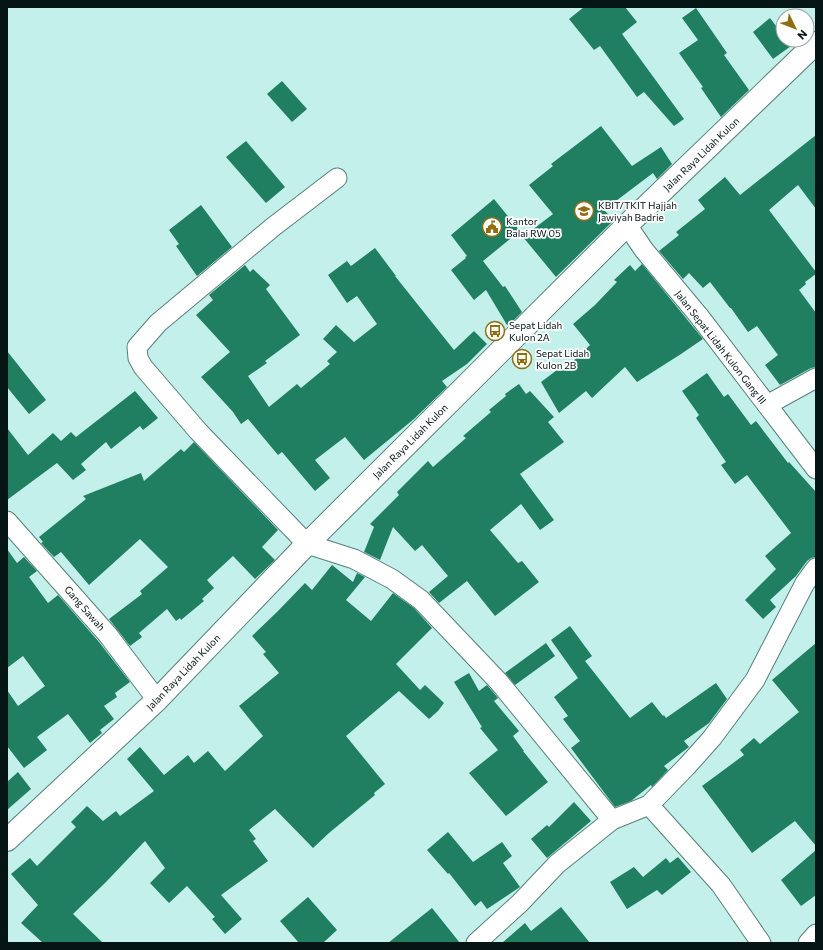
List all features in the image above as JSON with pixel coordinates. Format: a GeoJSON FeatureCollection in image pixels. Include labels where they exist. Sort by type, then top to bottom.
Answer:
{"type":"FeatureCollection","features":[{"type":"Feature","properties":{"kind":"main road","name":"Jalan Raya Lidah Kulon"},"geometry":{"type":"LineString","coordinates":[[7,840],[158,700],[306,544],[627,225],[816,43]]}},
{"type":"Feature","properties":{"kind":"street"},"geometry":{"type":"LineString","coordinates":[[338,178],[273,227],[158,323],[137,347],[138,358],[143,367],[198,431],[306,544],[354,558],[392,579],[421,600],[499,682],[612,820]]}},
{"type":"Feature","properties":{"kind":"street","name":"Jalan Sepat Lidah Kulon Gang III"},"geometry":{"type":"LineString","coordinates":[[627,225],[644,250],[699,316],[816,469]]}},
{"type":"Feature","properties":{"kind":"street"},"geometry":{"type":"LineString","coordinates":[[767,405],[816,378]]}},
{"type":"Feature","properties":{"kind":"street","name":"Gang Sawah"},"geometry":{"type":"LineString","coordinates":[[7,521],[108,635],[158,700]]}},
{"type":"Feature","properties":{"kind":"street"},"geometry":{"type":"LineString","coordinates":[[476,943],[520,903],[557,864],[612,820],[649,805],[688,766],[712,738],[744,696],[764,665],[805,583],[816,568]]}},
{"type":"Feature","properties":{"kind":"street"},"geometry":{"type":"LineString","coordinates":[[649,805],[721,885],[761,943]]}},
{"type":"Feature","properties":{"kind":"street"},"geometry":{"type":"LineString","coordinates":[[808,943],[816,934]]}},
{"type":"Feature","properties":{"kind":"building"},"geometry":{"type":"Polygon","coordinates":[[[584,7],[625,7],[637,22],[622,34],[684,119],[674,126],[644,92],[637,97],[600,46],[594,50],[569,19],[584,7]]]}},
{"type":"Feature","properties":{"kind":"building"},"geometry":{"type":"Polygon","coordinates":[[[696,8],[727,53],[724,55],[749,90],[721,117],[701,88],[703,87],[679,53],[698,40],[682,18],[696,8]]]}},
{"type":"Feature","properties":{"kind":"building"},"geometry":{"type":"Polygon","coordinates":[[[770,18],[775,25],[775,48],[788,48],[773,59],[753,32],[770,18]]]}},
{"type":"Feature","properties":{"kind":"building"},"geometry":{"type":"Polygon","coordinates":[[[282,81],[307,109],[292,122],[267,94],[282,81]]]}},
{"type":"Feature","properties":{"kind":"building","name":"KBIT/TKIT Hajjah Jawiyah Badrie"},"geometry":{"type":"Polygon","coordinates":[[[601,126],[632,166],[661,147],[672,164],[657,179],[653,173],[604,210],[614,220],[556,277],[523,237],[553,214],[529,185],[553,166],[551,164],[601,126]]]}},
{"type":"Feature","properties":{"kind":"building"},"geometry":{"type":"Polygon","coordinates":[[[816,135],[816,209],[798,185],[769,210],[816,272],[816,274],[805,282],[806,284],[799,290],[816,313],[816,367],[811,368],[780,385],[765,365],[778,355],[757,326],[748,332],[710,282],[703,288],[689,273],[683,279],[659,251],[679,235],[676,232],[705,209],[698,200],[725,177],[740,195],[816,135]]]}},
{"type":"Feature","properties":{"kind":"building"},"geometry":{"type":"Polygon","coordinates":[[[246,141],[285,187],[266,203],[226,157],[246,141]]]}},
{"type":"Feature","properties":{"kind":"building"},"geometry":{"type":"Polygon","coordinates":[[[494,199],[520,231],[483,261],[503,287],[505,286],[522,312],[507,325],[486,290],[474,300],[451,270],[467,256],[451,235],[494,199]]]}},
{"type":"Feature","properties":{"kind":"building"},"geometry":{"type":"Polygon","coordinates":[[[201,205],[232,247],[197,276],[176,246],[179,244],[169,230],[201,205]]]}},
{"type":"Feature","properties":{"kind":"building"},"geometry":{"type":"Polygon","coordinates":[[[375,248],[395,276],[454,350],[474,331],[487,344],[467,364],[442,381],[447,387],[414,419],[364,460],[345,437],[315,460],[330,478],[315,491],[282,452],[278,455],[248,419],[241,424],[233,412],[201,377],[230,352],[196,315],[213,300],[209,295],[245,265],[250,272],[253,269],[270,285],[266,289],[300,335],[265,361],[267,363],[248,376],[269,407],[297,384],[301,388],[330,364],[327,361],[337,352],[323,339],[336,325],[354,342],[377,324],[357,296],[347,303],[328,275],[347,261],[351,266],[375,248]]]}},
{"type":"Feature","properties":{"kind":"building"},"geometry":{"type":"Polygon","coordinates":[[[642,264],[703,339],[637,382],[625,367],[592,398],[586,391],[559,413],[541,382],[561,367],[564,370],[590,345],[573,324],[595,305],[617,282],[614,280],[630,265],[635,271],[642,264]]]}},
{"type":"Feature","properties":{"kind":"building"},"geometry":{"type":"Polygon","coordinates":[[[7,351],[46,400],[29,414],[7,387],[7,351]]]}},
{"type":"Feature","properties":{"kind":"building"},"geometry":{"type":"Polygon","coordinates":[[[707,373],[724,397],[728,394],[751,425],[756,421],[788,463],[789,462],[816,492],[816,557],[807,561],[796,576],[770,600],[776,607],[763,619],[745,600],[776,569],[765,556],[791,533],[747,475],[735,484],[721,465],[726,462],[696,418],[699,415],[682,391],[707,373]]]}},
{"type":"Feature","properties":{"kind":"building"},"geometry":{"type":"Polygon","coordinates":[[[519,384],[526,394],[530,391],[554,417],[548,422],[564,442],[520,474],[554,520],[540,530],[521,504],[490,530],[518,563],[522,561],[539,582],[495,616],[467,581],[439,603],[429,592],[448,576],[422,545],[415,551],[393,527],[380,560],[364,552],[374,527],[370,524],[399,495],[397,492],[428,461],[433,467],[466,438],[463,436],[491,412],[489,410],[506,396],[505,394],[519,384]]]}},
{"type":"Feature","properties":{"kind":"building"},"geometry":{"type":"Polygon","coordinates":[[[135,391],[158,418],[143,430],[140,426],[111,449],[106,442],[81,464],[86,470],[73,480],[57,463],[7,500],[7,428],[28,455],[53,433],[61,441],[71,432],[76,437],[135,391]]]}},
{"type":"Feature","properties":{"kind":"building"},"geometry":{"type":"Polygon","coordinates":[[[194,442],[278,530],[262,547],[275,560],[255,579],[233,556],[207,580],[214,588],[202,599],[204,601],[181,620],[180,618],[176,621],[167,609],[139,633],[142,637],[130,646],[109,619],[142,594],[140,591],[168,567],[140,539],[89,585],[61,552],[54,557],[41,543],[43,542],[39,537],[86,499],[83,496],[141,473],[144,481],[181,449],[184,452],[194,442]]]}},
{"type":"Feature","properties":{"kind":"building"},"geometry":{"type":"Polygon","coordinates":[[[7,549],[17,563],[24,557],[37,571],[29,577],[48,603],[58,595],[99,642],[130,682],[115,693],[117,697],[104,706],[114,719],[100,730],[102,733],[90,743],[68,714],[37,737],[47,750],[24,768],[7,746],[7,690],[18,706],[45,686],[23,656],[7,668],[7,549]]]}},
{"type":"Feature","properties":{"kind":"building"},"geometry":{"type":"Polygon","coordinates":[[[332,565],[353,582],[357,573],[365,577],[346,600],[371,621],[393,593],[414,608],[432,628],[396,664],[420,690],[425,685],[444,703],[438,711],[429,719],[399,691],[346,736],[385,784],[374,793],[375,795],[313,848],[275,809],[249,830],[256,839],[253,841],[268,861],[221,895],[242,919],[225,934],[212,919],[215,917],[187,886],[169,903],[150,883],[165,868],[145,841],[73,914],[103,943],[43,943],[21,923],[38,905],[11,874],[30,858],[37,866],[76,827],[71,822],[87,806],[103,821],[116,811],[120,816],[154,791],[127,759],[140,747],[164,775],[188,755],[194,763],[208,751],[225,771],[263,736],[239,706],[279,673],[263,654],[266,652],[252,636],[305,583],[312,590],[332,565]]]}},
{"type":"Feature","properties":{"kind":"building"},"geometry":{"type":"Polygon","coordinates":[[[570,626],[592,656],[585,661],[630,718],[652,702],[666,718],[716,683],[727,699],[709,723],[684,741],[689,747],[664,766],[668,770],[652,787],[651,785],[631,801],[615,807],[571,748],[580,741],[563,719],[568,716],[554,697],[578,678],[551,640],[570,626]]]}},
{"type":"Feature","properties":{"kind":"building"},"geometry":{"type":"Polygon","coordinates":[[[546,643],[555,656],[515,685],[505,673],[546,643]]]}},
{"type":"Feature","properties":{"kind":"building"},"geometry":{"type":"Polygon","coordinates":[[[816,643],[816,846],[795,821],[752,853],[702,786],[744,755],[740,750],[754,738],[760,744],[799,712],[772,680],[816,643]]]}},
{"type":"Feature","properties":{"kind":"building"},"geometry":{"type":"Polygon","coordinates":[[[469,673],[479,691],[487,685],[498,698],[494,701],[519,731],[513,736],[548,782],[506,816],[469,773],[498,750],[480,728],[482,727],[454,682],[469,673]]]}},
{"type":"Feature","properties":{"kind":"building"},"geometry":{"type":"Polygon","coordinates":[[[18,772],[31,789],[7,810],[7,782],[18,772]]]}},
{"type":"Feature","properties":{"kind":"building"},"geometry":{"type":"Polygon","coordinates":[[[574,802],[591,821],[547,858],[531,839],[547,825],[549,827],[574,802]]]}},
{"type":"Feature","properties":{"kind":"building"},"geometry":{"type":"Polygon","coordinates":[[[448,832],[473,862],[502,842],[512,856],[503,863],[520,887],[487,909],[481,901],[475,906],[449,873],[448,874],[427,850],[448,832]]]}},
{"type":"Feature","properties":{"kind":"building"},"geometry":{"type":"Polygon","coordinates":[[[816,850],[816,895],[801,906],[781,880],[816,850]]]}},
{"type":"Feature","properties":{"kind":"building"},"geometry":{"type":"Polygon","coordinates":[[[678,857],[691,872],[662,895],[657,890],[627,909],[610,882],[634,867],[643,877],[666,858],[670,863],[678,857]]]}},
{"type":"Feature","properties":{"kind":"building"},"geometry":{"type":"Polygon","coordinates":[[[308,897],[337,930],[323,943],[299,943],[280,921],[308,897]]]}},
{"type":"Feature","properties":{"kind":"building"},"geometry":{"type":"Polygon","coordinates":[[[561,907],[590,943],[502,943],[525,923],[531,931],[561,907]]]}},
{"type":"Feature","properties":{"kind":"building"},"geometry":{"type":"Polygon","coordinates":[[[432,908],[460,943],[388,943],[432,908]]]}},
{"type":"Feature","properties":{"kind":"place","name":"KBIT/TKIT Hajjah Jawiyah Badrie"},"geometry":{"type":"Point","coordinates":[584,211]}},
{"type":"Feature","properties":{"kind":"place","name":"Kantor Balai RW 05"},"geometry":{"type":"Point","coordinates":[492,227]}},
{"type":"Feature","properties":{"kind":"place","name":"Sepat Lidah Kulon 2A"},"geometry":{"type":"Point","coordinates":[495,331]}},
{"type":"Feature","properties":{"kind":"place","name":"Sepat Lidah Kulon 2B"},"geometry":{"type":"Point","coordinates":[522,359]}}]}
